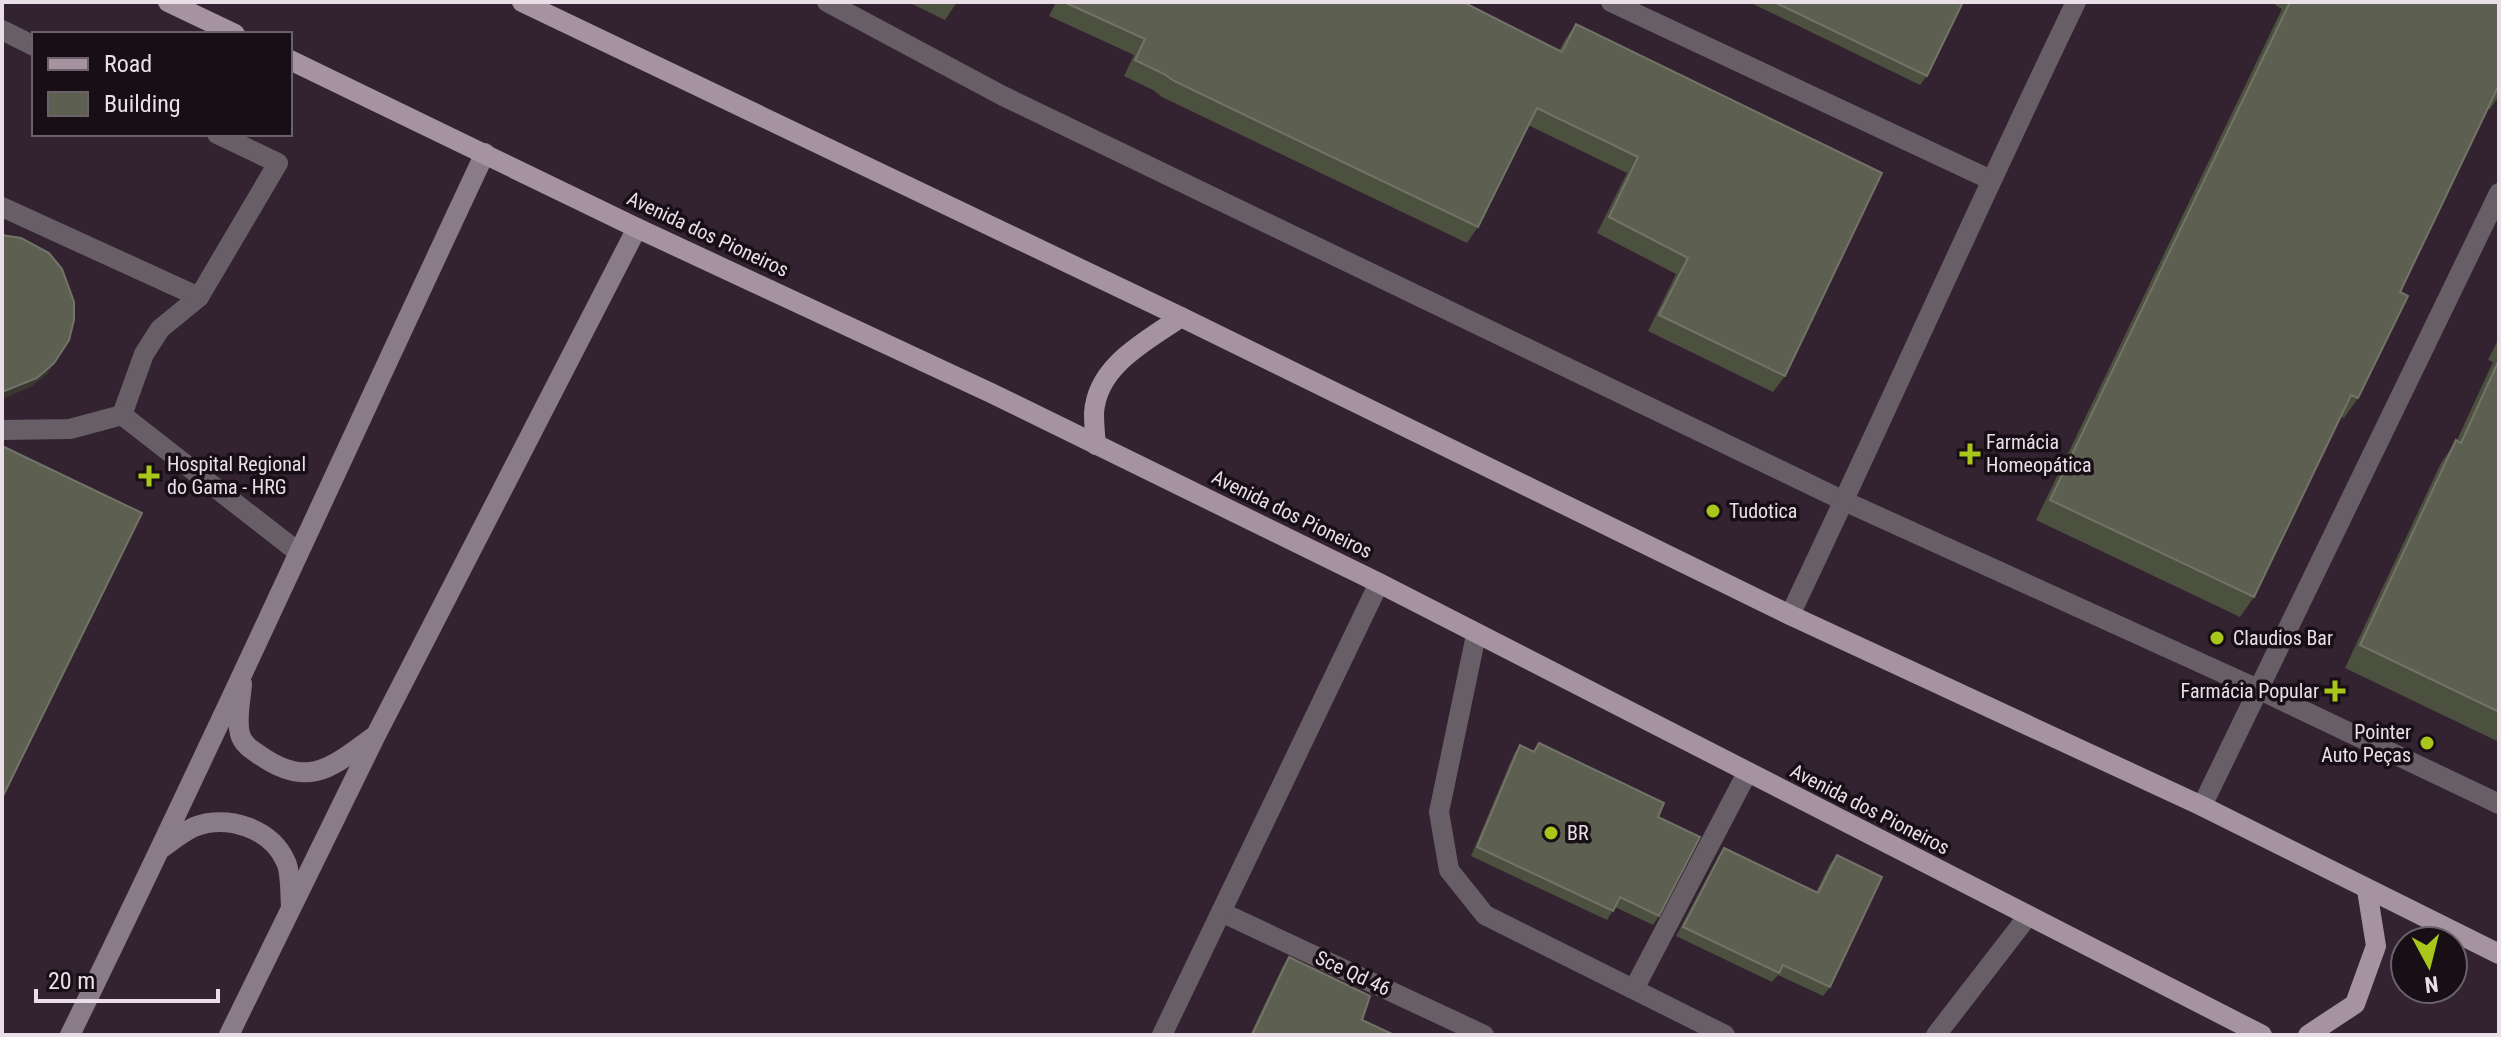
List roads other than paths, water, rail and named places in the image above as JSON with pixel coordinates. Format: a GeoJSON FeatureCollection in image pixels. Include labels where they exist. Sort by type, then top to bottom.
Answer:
{"type":"FeatureCollection","features":[{"type":"Feature","properties":{"kind":"main road"},"geometry":{"type":"LineString","coordinates":[[168,2],[231,32]]}},
{"type":"Feature","properties":{"kind":"main road"},"geometry":{"type":"LineString","coordinates":[[522,2],[1181,317],[1790,615],[2202,806],[2499,954]]}},
{"type":"Feature","properties":{"kind":"main road","name":"Avenida dos Pioneiros"},"geometry":{"type":"LineString","coordinates":[[292,61],[637,228],[991,393],[1379,583],[2262,1035]]}},
{"type":"Feature","properties":{"kind":"main road"},"geometry":{"type":"LineString","coordinates":[[68,1034],[162,848],[485,153]]}},
{"type":"Feature","properties":{"kind":"main road"},"geometry":{"type":"LineString","coordinates":[[229,1035],[376,735],[637,228]]}},
{"type":"Feature","properties":{"kind":"main road"},"geometry":{"type":"LineString","coordinates":[[1096,445],[1094,410],[1106,378],[1120,360],[1181,317]]}},
{"type":"Feature","properties":{"kind":"main road"},"geometry":{"type":"LineString","coordinates":[[244,668],[240,735],[246,746],[273,764],[295,773],[327,768],[376,735]]}},
{"type":"Feature","properties":{"kind":"main road"},"geometry":{"type":"LineString","coordinates":[[162,848],[194,828],[215,822],[236,822],[259,832],[287,863],[291,906]]}},
{"type":"Feature","properties":{"kind":"main road"},"geometry":{"type":"LineString","coordinates":[[2308,1035],[2355,1004],[2376,946],[2367,890]]}},
{"type":"Feature","properties":{"kind":"street"},"geometry":{"type":"LineString","coordinates":[[827,2],[1017,103],[1844,501],[2258,689],[2499,804]]}},
{"type":"Feature","properties":{"kind":"street"},"geometry":{"type":"LineString","coordinates":[[1611,2],[1643,9],[1991,180]]}},
{"type":"Feature","properties":{"kind":"street"},"geometry":{"type":"LineString","coordinates":[[1790,615],[2076,2]]}},
{"type":"Feature","properties":{"kind":"street"},"geometry":{"type":"LineString","coordinates":[[2,30],[32,45]]}},
{"type":"Feature","properties":{"kind":"street"},"geometry":{"type":"LineString","coordinates":[[122,415],[144,354],[160,329],[199,297],[278,163],[221,136]]}},
{"type":"Feature","properties":{"kind":"street"},"geometry":{"type":"LineString","coordinates":[[2202,806],[2499,193]]}},
{"type":"Feature","properties":{"kind":"street"},"geometry":{"type":"LineString","coordinates":[[2,207],[199,297]]}},
{"type":"Feature","properties":{"kind":"street"},"geometry":{"type":"LineString","coordinates":[[122,415],[298,552]]}},
{"type":"Feature","properties":{"kind":"street"},"geometry":{"type":"LineString","coordinates":[[2,430],[70,429],[122,415]]}},
{"type":"Feature","properties":{"kind":"street"},"geometry":{"type":"LineString","coordinates":[[1162,1035],[1379,583]]}},
{"type":"Feature","properties":{"kind":"street"},"geometry":{"type":"LineString","coordinates":[[1476,635],[1439,812],[1449,870],[1485,915],[1725,1035]]}},
{"type":"Feature","properties":{"kind":"street"},"geometry":{"type":"LineString","coordinates":[[1634,989],[1747,773]]}},
{"type":"Feature","properties":{"kind":"street","name":"Sce Qd 46"},"geometry":{"type":"LineString","coordinates":[[1221,912],[1484,1035]]}},
{"type":"Feature","properties":{"kind":"street"},"geometry":{"type":"LineString","coordinates":[[1936,1035],[2028,916]]}},
{"type":"Feature","properties":{"kind":"place","name":"Farmácia Homeopática"},"geometry":{"type":"Point","coordinates":[1970,454]}},
{"type":"Feature","properties":{"kind":"place","name":"Hospital Regional do Gama - HRG"},"geometry":{"type":"Point","coordinates":[149,476]}},
{"type":"Feature","properties":{"kind":"place","name":"Tudotica"},"geometry":{"type":"Point","coordinates":[1713,511]}},
{"type":"Feature","properties":{"kind":"place","name":"Claudios Bar"},"geometry":{"type":"Point","coordinates":[2217,638]}},
{"type":"Feature","properties":{"kind":"place","name":"Farmácia Popular"},"geometry":{"type":"Point","coordinates":[2335,691]}},
{"type":"Feature","properties":{"kind":"place","name":"Pointer Auto Peças"},"geometry":{"type":"Point","coordinates":[2427,743]}},
{"type":"Feature","properties":{"kind":"place","name":"BR"},"geometry":{"type":"Point","coordinates":[1551,833]}}]}
